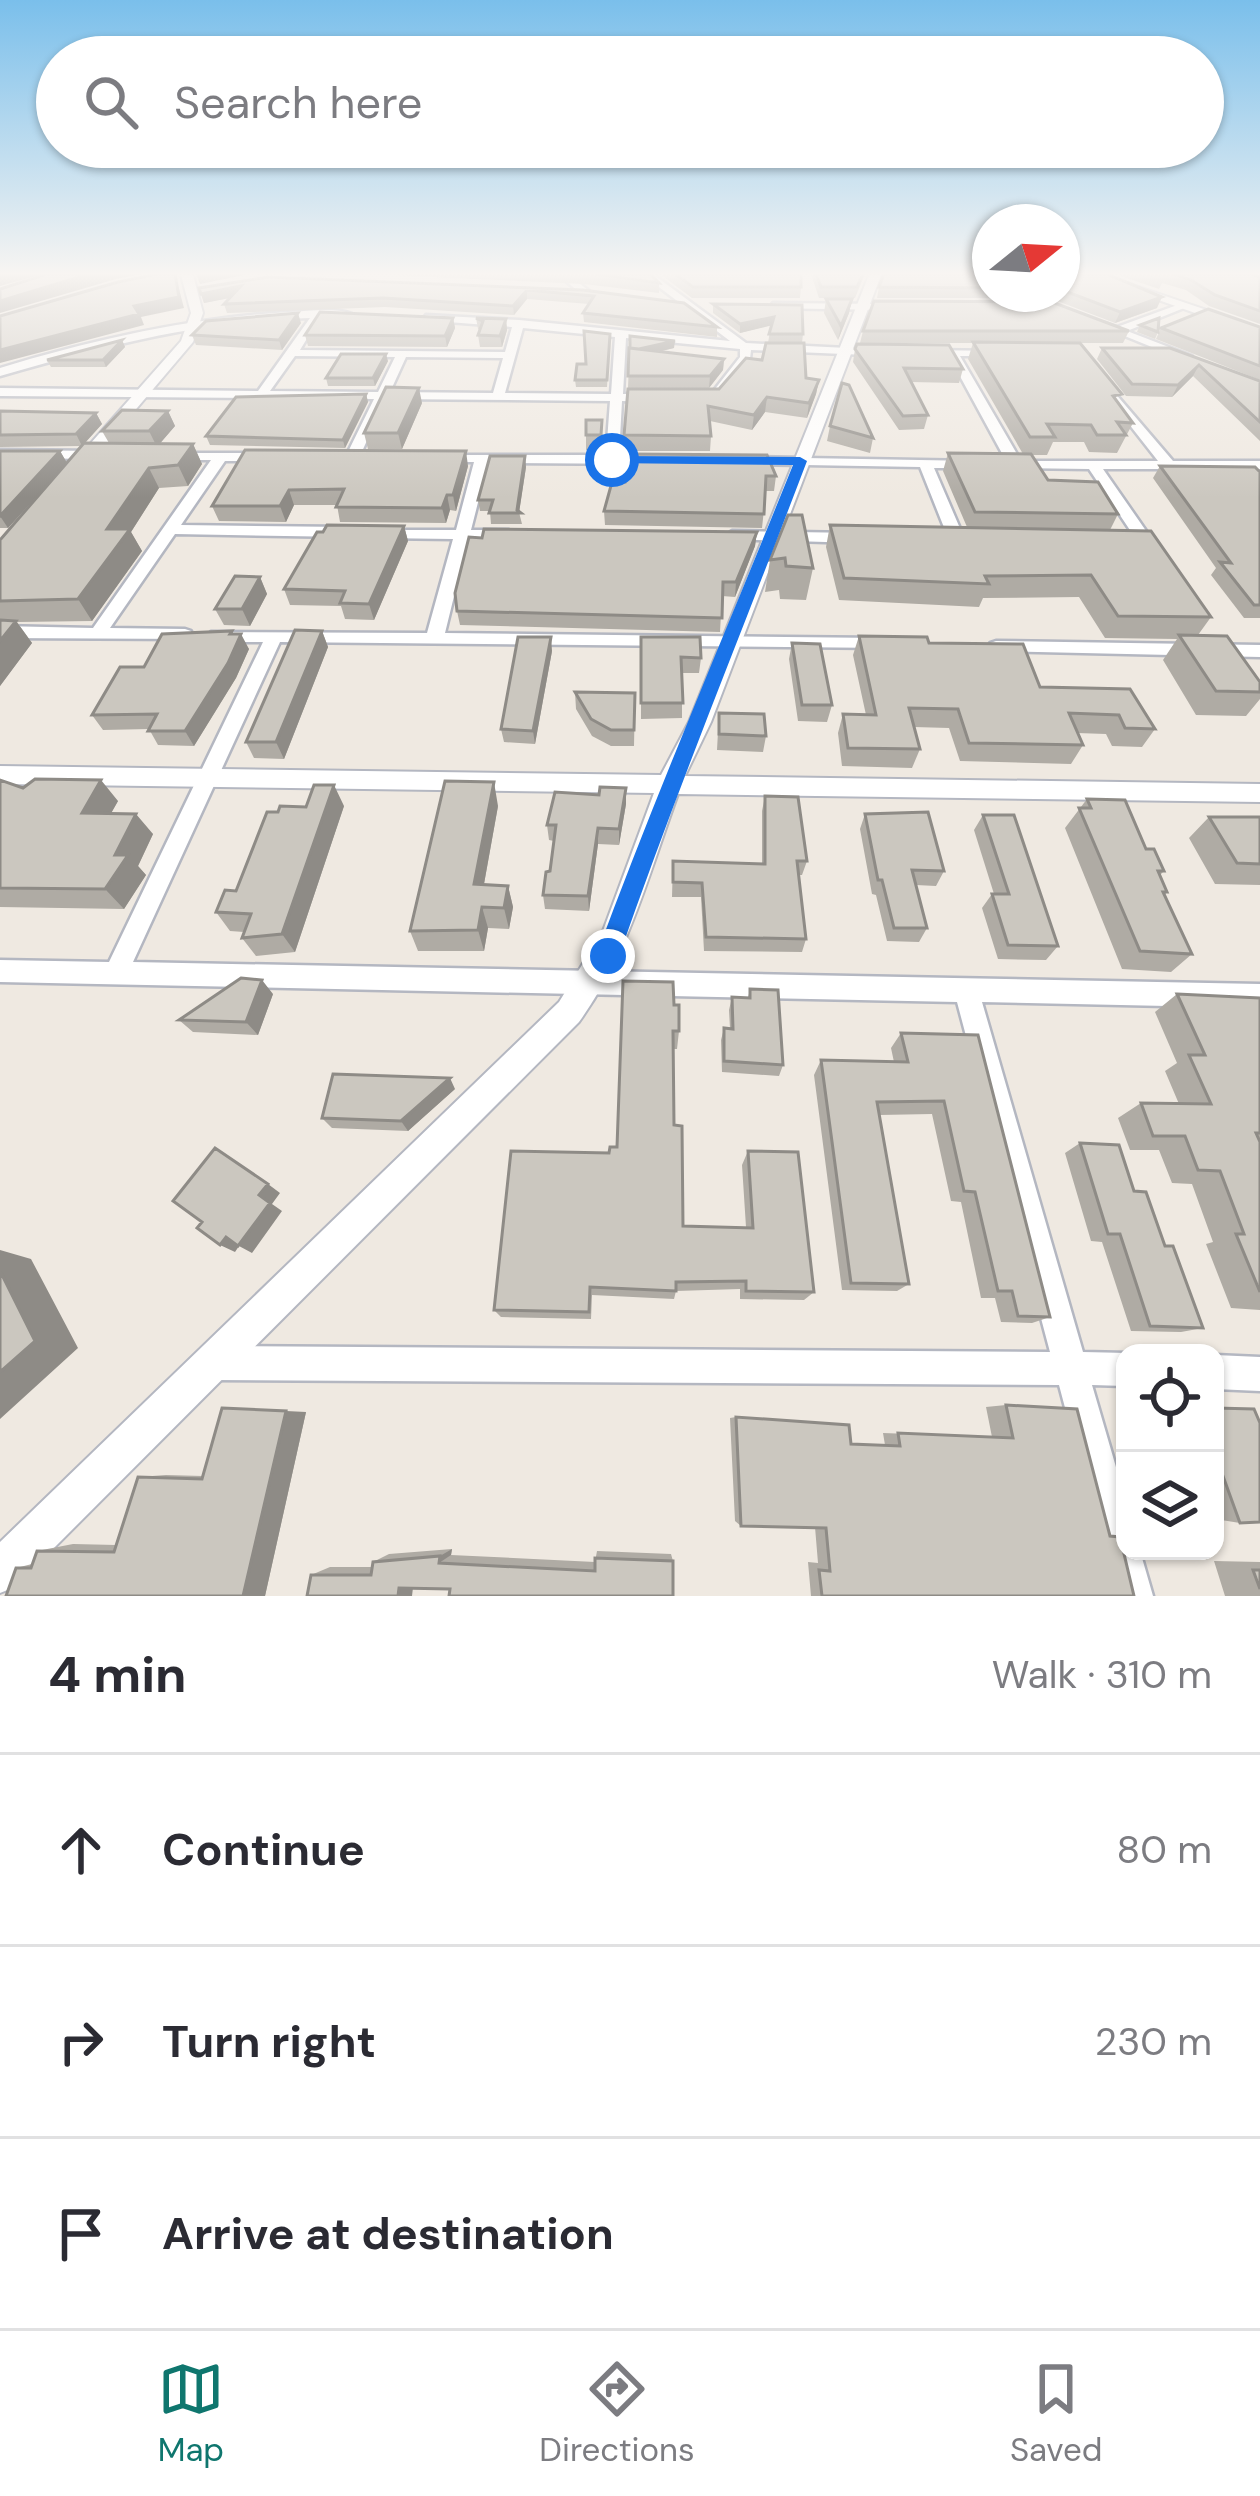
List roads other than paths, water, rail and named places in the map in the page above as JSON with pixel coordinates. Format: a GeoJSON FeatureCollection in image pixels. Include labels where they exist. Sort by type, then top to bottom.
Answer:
{"type":"FeatureCollection","features":[{"type":"Feature","properties":{"kind":"street"},"geometry":{"type":"LineString","coordinates":[[2,369],[84,349]]}},
{"type":"Feature","properties":{"kind":"street"},"geometry":{"type":"LineString","coordinates":[[74,472],[182,349]]}},
{"type":"Feature","properties":{"kind":"street"},"geometry":{"type":"LineString","coordinates":[[261,395],[294,349]]}},
{"type":"Feature","properties":{"kind":"street"},"geometry":{"type":"LineString","coordinates":[[498,397],[511,349]]}},
{"type":"Feature","properties":{"kind":"street"},"geometry":{"type":"LineString","coordinates":[[612,460],[620,349]]}},
{"type":"Feature","properties":{"kind":"street"},"geometry":{"type":"LineString","coordinates":[[703,399],[716,394],[747,349]]}},
{"type":"Feature","properties":{"kind":"street"},"geometry":{"type":"LineString","coordinates":[[770,349],[886,352]]}},
{"type":"Feature","properties":{"kind":"street"},"geometry":{"type":"LineString","coordinates":[[1164,349],[1207,366]]}},
{"type":"Feature","properties":{"kind":"street"},"geometry":{"type":"LineString","coordinates":[[0,1572],[569,1012],[591,982],[617,935],[668,787],[731,642],[842,351]]}},
{"type":"Feature","properties":{"kind":"street"},"geometry":{"type":"LineString","coordinates":[[909,352],[1017,353]]}},
{"type":"Feature","properties":{"kind":"street"},"geometry":{"type":"LineString","coordinates":[[953,352],[1016,465]]}},
{"type":"Feature","properties":{"kind":"street"},"geometry":{"type":"LineString","coordinates":[[1138,353],[1171,352]]}},
{"type":"Feature","properties":{"kind":"street"},"geometry":{"type":"LineString","coordinates":[[292,353],[509,355]]}},
{"type":"Feature","properties":{"kind":"street"},"geometry":{"type":"LineString","coordinates":[[352,458],[402,354]]}},
{"type":"Feature","properties":{"kind":"street"},"geometry":{"type":"LineString","coordinates":[[1095,372],[1169,465]]}},
{"type":"Feature","properties":{"kind":"street"},"geometry":{"type":"LineString","coordinates":[[0,392],[681,398]]}},
{"type":"Feature","properties":{"kind":"street"},"geometry":{"type":"LineString","coordinates":[[0,454],[111,455]]}},
{"type":"Feature","properties":{"kind":"street"},"geometry":{"type":"LineString","coordinates":[[155,456],[286,457]]}},
{"type":"Feature","properties":{"kind":"street"},"geometry":{"type":"LineString","coordinates":[[98,633],[221,456]]}},
{"type":"Feature","properties":{"kind":"street"},"geometry":{"type":"LineString","coordinates":[[330,458],[374,458]]}},
{"type":"Feature","properties":{"kind":"street"},"geometry":{"type":"LineString","coordinates":[[417,458],[659,460]]}},
{"type":"Feature","properties":{"kind":"street"},"geometry":{"type":"LineString","coordinates":[[435,637],[482,458]]}},
{"type":"Feature","properties":{"kind":"street"},"geometry":{"type":"LineString","coordinates":[[730,461],[1252,465],[1260,483]]}},
{"type":"Feature","properties":{"kind":"street"},"geometry":{"type":"LineString","coordinates":[[925,463],[957,540]]}},
{"type":"Feature","properties":{"kind":"street"},"geometry":{"type":"LineString","coordinates":[[1093,465],[1158,560]]}},
{"type":"Feature","properties":{"kind":"street"},"geometry":{"type":"LineString","coordinates":[[170,529],[532,535]]}},
{"type":"Feature","properties":{"kind":"street"},"geometry":{"type":"LineString","coordinates":[[723,536],[887,538]]}},
{"type":"Feature","properties":{"kind":"street"},"geometry":{"type":"LineString","coordinates":[[934,539],[981,540]]}},
{"type":"Feature","properties":{"kind":"street"},"geometry":{"type":"LineString","coordinates":[[1122,542],[1146,542]]}},
{"type":"Feature","properties":{"kind":"street"},"geometry":{"type":"LineString","coordinates":[[0,632],[894,645]]}},
{"type":"Feature","properties":{"kind":"street"},"geometry":{"type":"LineString","coordinates":[[1207,632],[1225,658]]}},
{"type":"Feature","properties":{"kind":"street"},"geometry":{"type":"LineString","coordinates":[[115,974],[274,637]]}},
{"type":"Feature","properties":{"kind":"street"},"geometry":{"type":"LineString","coordinates":[[964,646],[1225,658],[1260,651]]}},
{"type":"Feature","properties":{"kind":"street"},"geometry":{"type":"LineString","coordinates":[[0,775],[1260,794]]}},
{"type":"Feature","properties":{"kind":"street"},"geometry":{"type":"LineString","coordinates":[[0,971],[1260,996]]}},
{"type":"Feature","properties":{"kind":"street"},"geometry":{"type":"LineString","coordinates":[[967,993],[1134,1596]]}},
{"type":"Feature","properties":{"kind":"street"},"geometry":{"type":"LineString","coordinates":[[214,1364],[1116,1369]]}},
{"type":"Feature","properties":{"kind":"street"},"geometry":{"type":"LineString","coordinates":[[1224,1372],[1260,1374]]}}]}
